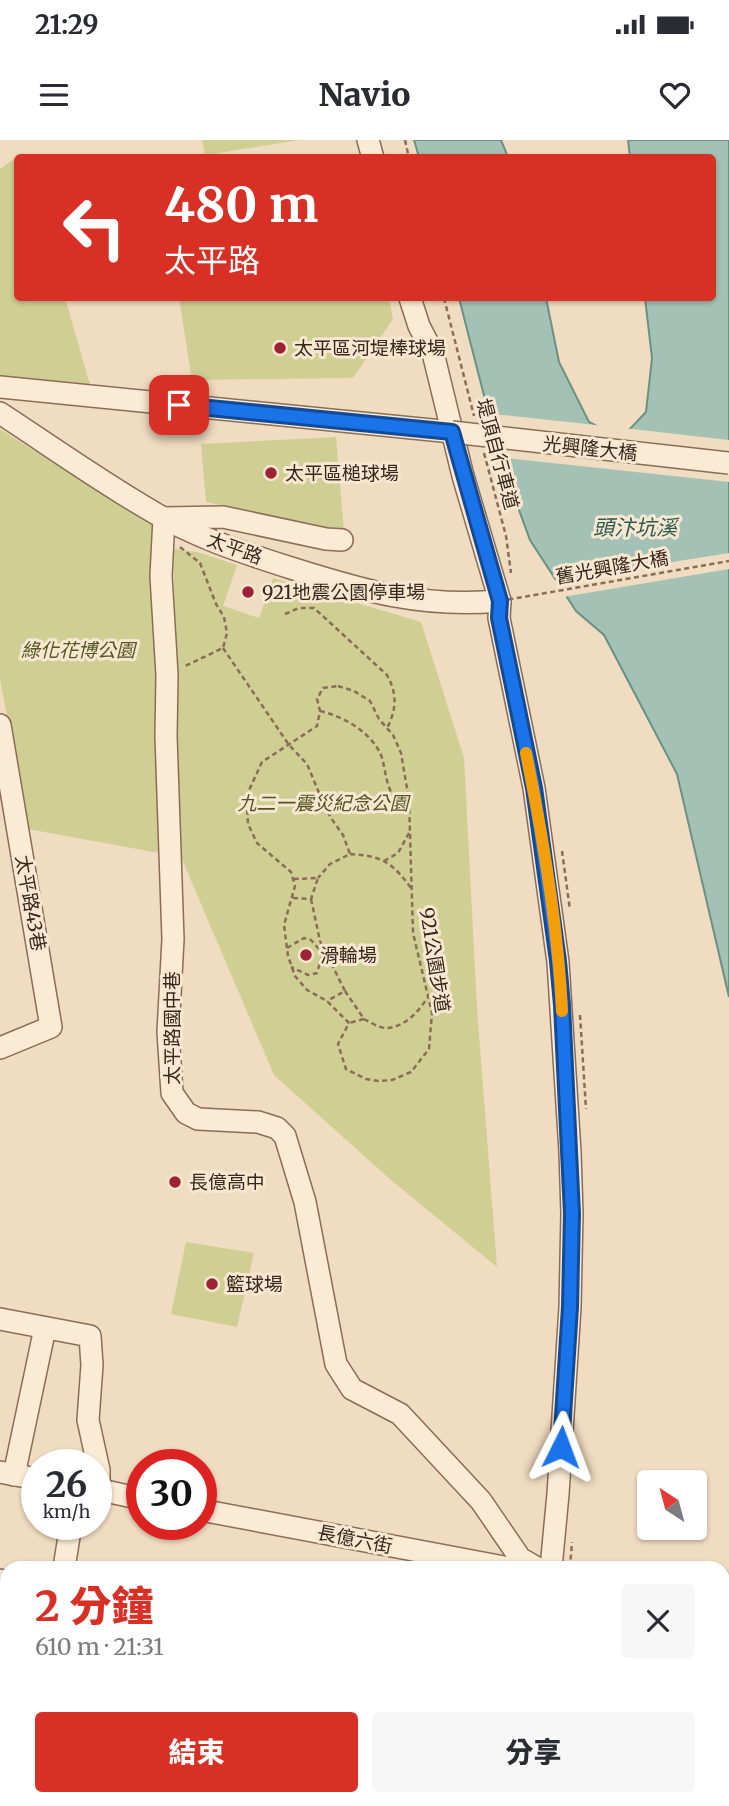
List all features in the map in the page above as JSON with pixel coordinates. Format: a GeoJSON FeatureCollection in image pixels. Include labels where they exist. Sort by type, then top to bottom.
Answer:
{"type":"FeatureCollection","features":[{"type":"Feature","properties":{"kind":"street"},"geometry":{"type":"LineString","coordinates":[[411,301],[418,326],[433,353],[452,432],[510,601],[499,618],[534,788],[558,961],[572,1213],[570,1307],[552,1561]]}},
{"type":"Feature","properties":{"kind":"street"},"geometry":{"type":"LineString","coordinates":[[0,387],[452,432]]}},
{"type":"Feature","properties":{"kind":"street","name":"太平路"},"geometry":{"type":"LineString","coordinates":[[0,413],[164,525],[367,592],[429,602],[469,604],[510,601]]}},
{"type":"Feature","properties":{"kind":"street","name":"光興隆大橋"},"geometry":{"type":"LineString","coordinates":[[452,432],[729,463]]}},
{"type":"Feature","properties":{"kind":"street"},"geometry":{"type":"LineString","coordinates":[[164,525],[223,517],[342,540]]}},
{"type":"Feature","properties":{"kind":"street","name":"太平路國中巷"},"geometry":{"type":"LineString","coordinates":[[164,525],[160,576],[167,675],[166,736],[173,939],[168,1032],[172,1093],[186,1113],[198,1119],[258,1122],[277,1128],[285,1136],[304,1202],[336,1364],[344,1380],[352,1389],[400,1414],[481,1501],[520,1558],[525,1561]]}},
{"type":"Feature","properties":{"kind":"street","name":"太平路43巷"},"geometry":{"type":"LineString","coordinates":[[0,725],[51,1027],[0,1048]]}},
{"type":"Feature","properties":{"kind":"street"},"geometry":{"type":"LineString","coordinates":[[0,1320],[90,1336],[92,1365],[88,1420],[95,1449]]}},
{"type":"Feature","properties":{"kind":"street"},"geometry":{"type":"LineString","coordinates":[[7,1474],[45,1328]]}},
{"type":"Feature","properties":{"kind":"street","name":"長億六街"},"geometry":{"type":"LineString","coordinates":[[217,1513],[472,1561]]}},
{"type":"Feature","properties":{"kind":"street"},"geometry":{"type":"LineString","coordinates":[[65,1561],[68,1540]]}},
{"type":"Feature","properties":{"kind":"path","name":"堤頂自行車道"},"geometry":{"type":"LineString","coordinates":[[444,301],[475,421]]}},
{"type":"Feature","properties":{"kind":"path","name":"堤頂自行車道"},"geometry":{"type":"LineString","coordinates":[[483,452],[506,536],[513,583]]}},
{"type":"Feature","properties":{"kind":"path"},"geometry":{"type":"LineString","coordinates":[[164,525],[200,563],[224,617],[227,634],[223,648],[167,675]]}},
{"type":"Feature","properties":{"kind":"path","name":"舊光興隆大橋"},"geometry":{"type":"LineString","coordinates":[[510,601],[729,561]]}},
{"type":"Feature","properties":{"kind":"path"},"geometry":{"type":"LineString","coordinates":[[285,614],[299,608],[314,608],[387,675],[394,688],[395,700],[387,728]]}},
{"type":"Feature","properties":{"kind":"path"},"geometry":{"type":"LineString","coordinates":[[223,648],[289,745],[307,764],[350,854]]}},
{"type":"Feature","properties":{"kind":"path","name":"921公園步道"},"geometry":{"type":"LineString","coordinates":[[293,879],[291,872],[257,843],[247,824],[250,788],[262,762],[317,726],[320,711],[317,699],[323,688],[338,685],[370,701],[397,744],[409,800],[413,933],[432,1013],[429,1049],[411,1072],[392,1080],[366,1079],[346,1069],[338,1044],[349,1023]]}},
{"type":"Feature","properties":{"kind":"path"},"geometry":{"type":"LineString","coordinates":[[320,711],[337,715],[365,735],[382,757],[385,779],[391,792],[409,800]]}},
{"type":"Feature","properties":{"kind":"path"},"geometry":{"type":"LineString","coordinates":[[411,831],[398,853],[384,861],[374,856],[350,854],[330,864],[318,878],[311,899],[320,941],[345,991],[364,1019],[384,1028],[401,1024],[417,1012],[429,996]]}},
{"type":"Feature","properties":{"kind":"path","name":"921公園步道"},"geometry":{"type":"LineString","coordinates":[[384,861],[393,867],[412,889]]}},
{"type":"Feature","properties":{"kind":"path"},"geometry":{"type":"LineString","coordinates":[[318,878],[293,879],[293,898],[284,925],[286,948],[292,967],[295,976],[307,990],[327,1001],[349,1023],[364,1019]]}},
{"type":"Feature","properties":{"kind":"path"},"geometry":{"type":"LineString","coordinates":[[293,898],[311,899]]}},
{"type":"Feature","properties":{"kind":"path"},"geometry":{"type":"LineString","coordinates":[[286,948],[304,938],[324,949]]}},
{"type":"Feature","properties":{"kind":"path"},"geometry":{"type":"LineString","coordinates":[[292,967],[308,975],[317,973],[324,949]]}},
{"type":"Feature","properties":{"kind":"path"},"geometry":{"type":"LineString","coordinates":[[327,1001],[345,991]]}},
{"type":"Feature","properties":{"kind":"green space"},"geometry":{"type":"Polygon","coordinates":[[[202,140],[300,140],[211,154],[205,154],[202,140]]]}},
{"type":"Feature","properties":{"kind":"green space"},"geometry":{"type":"Polygon","coordinates":[[[14,159],[14,301],[66,301],[91,388],[0,382],[0,169],[14,159]]]}},
{"type":"Feature","properties":{"kind":"green space","name":"太平區河堤棒球場"},"geometry":{"type":"Polygon","coordinates":[[[179,301],[390,301],[393,319],[353,378],[192,380],[179,301]]]}},
{"type":"Feature","properties":{"kind":"green space","name":"綠化花博公園"},"geometry":{"type":"Polygon","coordinates":[[[0,429],[154,526],[159,853],[28,829],[0,679],[0,429]]]}},
{"type":"Feature","properties":{"kind":"green space","name":"太平區槌球場"},"geometry":{"type":"Polygon","coordinates":[[[336,437],[344,532],[206,502],[201,444],[336,437]]]}},
{"type":"Feature","properties":{"kind":"green space","name":"九二一震災紀念公園"},"geometry":{"type":"Polygon","coordinates":[[[173,549],[197,552],[237,565],[223,606],[259,618],[273,578],[421,622],[464,758],[477,1008],[497,1267],[391,1180],[274,1075],[181,857],[173,549]]]}},
{"type":"Feature","properties":{"kind":"green space","name":"籃球場"},"geometry":{"type":"Polygon","coordinates":[[[186,1242],[254,1253],[237,1327],[171,1314],[186,1242]]]}},
{"type":"Feature","properties":{"kind":"water"},"geometry":{"type":"Polygon","coordinates":[[[414,140],[501,140],[507,154],[418,154],[414,140]]]}},
{"type":"Feature","properties":{"kind":"water","name":"頭汴坑溪"},"geometry":{"type":"Polygon","coordinates":[[[628,140],[729,140],[729,997],[677,774],[604,635],[576,611],[530,540],[500,458],[460,301],[547,301],[559,362],[589,422],[614,435],[629,430],[646,412],[652,358],[645,301],[716,301],[716,154],[630,154],[628,140]]]}},
{"type":"Feature","properties":{"kind":"pier"},"geometry":{"type":"Polygon","coordinates":[[[484,413],[605,426],[615,431],[623,428],[729,440],[729,482],[496,457],[484,413]]]}},
{"type":"Feature","properties":{"kind":"pier"},"geometry":{"type":"Polygon","coordinates":[[[729,553],[729,569],[563,597],[553,581],[729,553]]]}},
{"type":"Feature","properties":{"kind":"slow traffic"},"geometry":{"type":"LineString","coordinates":[[526,753],[534,788],[549,894],[562,1011]]}},
{"type":"Feature","properties":{"kind":"place","name":"太平區河堤棒球場"},"geometry":{"type":"Point","coordinates":[280,348]}},
{"type":"Feature","properties":{"kind":"place","name":"太平區槌球場"},"geometry":{"type":"Point","coordinates":[271,473]}},
{"type":"Feature","properties":{"kind":"place","name":"921地震公園停車場"},"geometry":{"type":"Point","coordinates":[248,592]}},
{"type":"Feature","properties":{"kind":"place","name":"滑輪場"},"geometry":{"type":"Point","coordinates":[306,955]}},
{"type":"Feature","properties":{"kind":"place","name":"長億高中"},"geometry":{"type":"Point","coordinates":[175,1182]}},
{"type":"Feature","properties":{"kind":"place","name":"籃球場"},"geometry":{"type":"Point","coordinates":[212,1284]}},
{"type":"Feature","properties":{"kind":"route"},"geometry":{"type":"LineString","coordinates":[[179,405],[452,432],[500,601],[499,618],[534,788],[558,961],[572,1213],[570,1307],[561,1447]]}}]}
